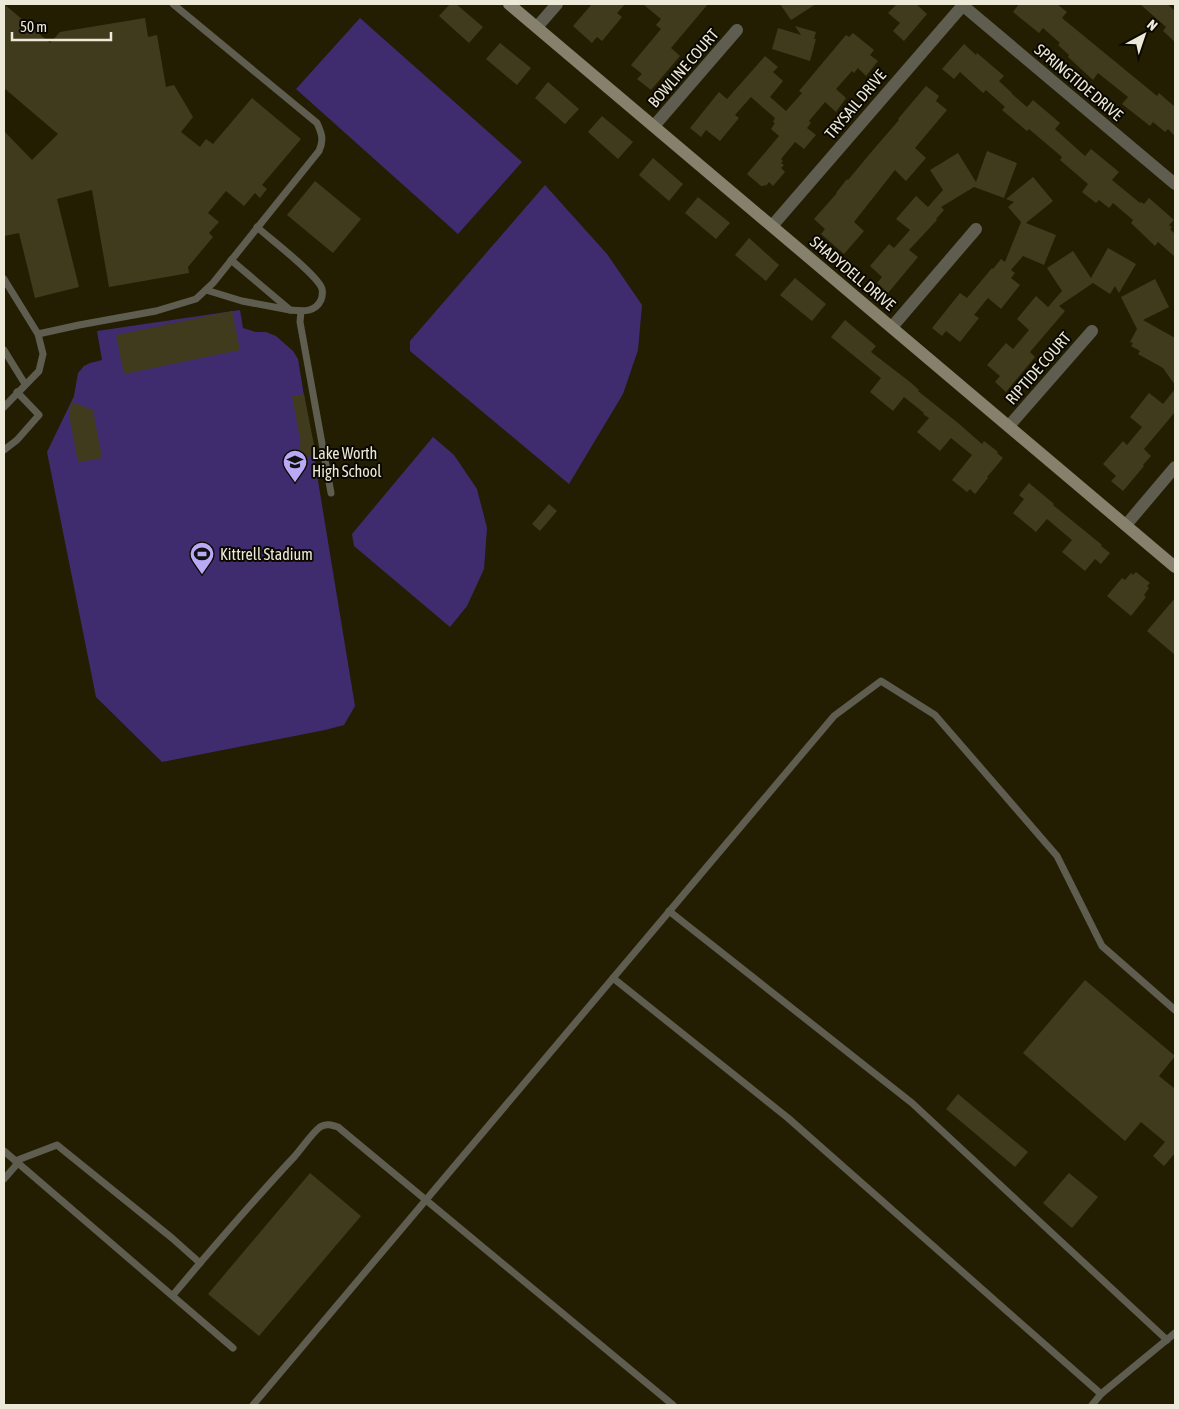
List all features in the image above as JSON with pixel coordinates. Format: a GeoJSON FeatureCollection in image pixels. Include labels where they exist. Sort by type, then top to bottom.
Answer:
{"type":"FeatureCollection","features":[{"type":"Feature","properties":{"kind":"street","name":"SHADYDELL DRIVE"},"geometry":{"type":"LineString","coordinates":[[509,4],[1175,567]]}},
{"type":"Feature","properties":{"kind":"street"},"geometry":{"type":"LineString","coordinates":[[537,27],[557,4]]}},
{"type":"Feature","properties":{"kind":"street","name":"SPRINGTIDE DRIVE"},"geometry":{"type":"LineString","coordinates":[[963,4],[1175,184]]}},
{"type":"Feature","properties":{"kind":"street","name":"TRYSAIL DRIVE"},"geometry":{"type":"LineString","coordinates":[[772,226],[963,4]]}},
{"type":"Feature","properties":{"kind":"street","name":"BOWLINE COURT"},"geometry":{"type":"LineString","coordinates":[[654,126],[737,30]]}},
{"type":"Feature","properties":{"kind":"street"},"geometry":{"type":"LineString","coordinates":[[892,327],[976,229]]}},
{"type":"Feature","properties":{"kind":"street","name":"RIPTIDE COURT"},"geometry":{"type":"LineString","coordinates":[[1009,426],[1092,331]]}},
{"type":"Feature","properties":{"kind":"street"},"geometry":{"type":"LineString","coordinates":[[1126,525],[1175,467]]}},
{"type":"Feature","properties":{"kind":"lane"},"geometry":{"type":"LineString","coordinates":[[38,334],[156,311],[196,299],[231,260],[319,151],[322,144],[321,132],[316,123],[173,4]]}},
{"type":"Feature","properties":{"kind":"lane"},"geometry":{"type":"LineString","coordinates":[[206,290],[242,301],[290,310],[310,311],[319,305],[322,297],[322,288],[316,277],[257,228]]}},
{"type":"Feature","properties":{"kind":"lane"},"geometry":{"type":"LineString","coordinates":[[231,260],[290,310]]}},
{"type":"Feature","properties":{"kind":"lane"},"geometry":{"type":"LineString","coordinates":[[4,279],[38,334],[43,354],[39,371],[24,384],[4,407]]}},
{"type":"Feature","properties":{"kind":"lane"},"geometry":{"type":"LineString","coordinates":[[301,311],[300,322],[331,493]]}},
{"type":"Feature","properties":{"kind":"lane"},"geometry":{"type":"LineString","coordinates":[[4,350],[24,384]]}},
{"type":"Feature","properties":{"kind":"lane"},"geometry":{"type":"LineString","coordinates":[[4,450],[17,440],[39,415],[17,392]]}},
{"type":"Feature","properties":{"kind":"lane"},"geometry":{"type":"LineString","coordinates":[[253,1405],[834,716],[881,681],[935,715],[1057,856],[1102,946],[1175,1010]]}},
{"type":"Feature","properties":{"kind":"lane"},"geometry":{"type":"LineString","coordinates":[[669,911],[912,1103],[1167,1340]]}},
{"type":"Feature","properties":{"kind":"lane"},"geometry":{"type":"LineString","coordinates":[[613,978],[788,1118],[1102,1394]]}},
{"type":"Feature","properties":{"kind":"lane"},"geometry":{"type":"LineString","coordinates":[[173,1295],[315,1132],[322,1126],[330,1124],[338,1127],[673,1405]]}},
{"type":"Feature","properties":{"kind":"lane"},"geometry":{"type":"LineString","coordinates":[[4,1179],[16,1162],[57,1145],[200,1263]]}},
{"type":"Feature","properties":{"kind":"lane"},"geometry":{"type":"LineString","coordinates":[[4,1151],[233,1348]]}},
{"type":"Feature","properties":{"kind":"lane"},"geometry":{"type":"LineString","coordinates":[[1092,1405],[1102,1394],[1175,1333]]}},
{"type":"Feature","properties":{"kind":"shaded area"},"geometry":{"type":"Polygon","coordinates":[[[360,18],[522,162],[458,234],[296,89],[360,18]]]}},
{"type":"Feature","properties":{"kind":"shaded area"},"geometry":{"type":"Polygon","coordinates":[[[545,185],[607,254],[642,305],[638,350],[623,394],[569,484],[410,351],[410,341],[545,185]]]}},
{"type":"Feature","properties":{"kind":"shaded area","name":"Kittrell Stadium"},"geometry":{"type":"Polygon","coordinates":[[[240,310],[243,328],[256,332],[266,332],[276,336],[293,351],[298,359],[355,706],[344,725],[162,762],[96,697],[47,452],[74,396],[78,373],[84,366],[102,360],[97,331],[240,310]]]}},
{"type":"Feature","properties":{"kind":"shaded area"},"geometry":{"type":"Polygon","coordinates":[[[433,437],[454,455],[477,489],[487,528],[484,569],[467,606],[450,627],[354,546],[352,534],[433,437]]]}},
{"type":"Feature","properties":{"kind":"building"},"geometry":{"type":"Polygon","coordinates":[[[4,4],[50,43],[60,32],[145,18],[148,37],[157,35],[166,87],[174,85],[193,117],[181,132],[200,147],[206,139],[213,144],[252,98],[301,139],[262,185],[267,189],[260,198],[255,193],[244,206],[226,191],[208,213],[219,222],[209,233],[213,237],[188,267],[189,273],[109,287],[92,190],[57,199],[79,287],[35,298],[19,233],[4,236],[4,131],[32,160],[58,134],[4,88],[4,4]]]}},
{"type":"Feature","properties":{"kind":"building"},"geometry":{"type":"Polygon","coordinates":[[[450,4],[456,4],[483,27],[469,43],[439,16],[450,4]]]}},
{"type":"Feature","properties":{"kind":"building"},"geometry":{"type":"Polygon","coordinates":[[[592,4],[625,4],[617,13],[622,17],[602,41],[597,37],[592,43],[573,26],[592,4]]]}},
{"type":"Feature","properties":{"kind":"building"},"geometry":{"type":"Polygon","coordinates":[[[643,4],[708,4],[671,48],[680,56],[651,90],[637,79],[642,74],[631,65],[661,29],[656,25],[661,19],[643,4]]]}},
{"type":"Feature","properties":{"kind":"building"},"geometry":{"type":"Polygon","coordinates":[[[780,4],[816,4],[791,20],[780,4]]]}},
{"type":"Feature","properties":{"kind":"building"},"geometry":{"type":"Polygon","coordinates":[[[897,4],[916,4],[927,14],[904,41],[893,31],[900,23],[888,13],[897,4]]]}},
{"type":"Feature","properties":{"kind":"building"},"geometry":{"type":"Polygon","coordinates":[[[1019,4],[1057,4],[1067,12],[1062,18],[1157,96],[1159,93],[1175,107],[1175,136],[1168,129],[1165,132],[1153,122],[1150,126],[1122,104],[1128,97],[1098,73],[1093,80],[1068,57],[1069,55],[1058,45],[1060,43],[1043,28],[1039,33],[1013,12],[1019,4]]]}},
{"type":"Feature","properties":{"kind":"building"},"geometry":{"type":"Polygon","coordinates":[[[1140,4],[1167,4],[1175,11],[1175,42],[1163,31],[1166,27],[1140,4]]]}},
{"type":"Feature","properties":{"kind":"building"},"geometry":{"type":"Polygon","coordinates":[[[795,26],[816,32],[810,61],[772,49],[778,28],[801,35],[795,26]]]}},
{"type":"Feature","properties":{"kind":"building"},"geometry":{"type":"Polygon","coordinates":[[[853,33],[874,50],[870,55],[878,61],[866,76],[858,68],[854,73],[852,71],[836,89],[846,98],[836,112],[825,102],[809,121],[811,123],[807,128],[816,135],[804,149],[795,142],[781,159],[783,161],[781,163],[784,165],[781,168],[785,172],[773,186],[769,182],[766,186],[761,186],[747,174],[779,136],[771,129],[775,123],[773,122],[775,118],[751,97],[735,115],[739,118],[720,141],[706,130],[701,137],[690,128],[719,92],[727,99],[765,56],[778,67],[773,72],[783,81],[770,97],[786,111],[802,93],[799,91],[846,35],[849,37],[853,33]]]}},
{"type":"Feature","properties":{"kind":"building"},"geometry":{"type":"Polygon","coordinates":[[[500,43],[531,68],[517,85],[486,59],[500,43]]]}},
{"type":"Feature","properties":{"kind":"building"},"geometry":{"type":"Polygon","coordinates":[[[964,44],[1004,76],[999,81],[1027,107],[1033,100],[1060,123],[1055,129],[1085,156],[1091,149],[1119,172],[1112,180],[1140,203],[1144,204],[1149,198],[1174,220],[1169,225],[1175,234],[1175,257],[1158,242],[1155,246],[1131,223],[1133,220],[1113,203],[1109,208],[1099,200],[1096,203],[1082,192],[1088,184],[1060,160],[1062,157],[1029,129],[1027,131],[1002,110],[1005,107],[986,90],[983,93],[960,72],[954,79],[942,69],[964,44]]]}},
{"type":"Feature","properties":{"kind":"building"},"geometry":{"type":"Polygon","coordinates":[[[548,82],[579,109],[565,124],[535,98],[548,82]]]}},
{"type":"Feature","properties":{"kind":"building"},"geometry":{"type":"Polygon","coordinates":[[[926,86],[939,96],[936,101],[947,110],[915,148],[926,158],[906,181],[895,170],[854,222],[864,231],[844,254],[821,234],[825,229],[814,219],[926,86]]]}},
{"type":"Feature","properties":{"kind":"building"},"geometry":{"type":"Polygon","coordinates":[[[602,116],[633,142],[618,159],[588,132],[602,116]]]}},
{"type":"Feature","properties":{"kind":"building"},"geometry":{"type":"Polygon","coordinates":[[[987,151],[1017,163],[1004,198],[974,187],[941,207],[944,210],[937,220],[909,250],[918,257],[888,293],[877,283],[882,277],[870,266],[889,244],[894,248],[910,230],[896,219],[916,196],[928,207],[943,190],[930,170],[958,153],[976,182],[987,151]]]}},
{"type":"Feature","properties":{"kind":"building"},"geometry":{"type":"Polygon","coordinates":[[[653,158],[683,184],[669,201],[639,175],[653,158]]]}},
{"type":"Feature","properties":{"kind":"building"},"geometry":{"type":"Polygon","coordinates":[[[1033,177],[1053,201],[1026,223],[1056,235],[1044,265],[1023,256],[1011,270],[1015,273],[1011,278],[1020,285],[1001,309],[988,298],[974,315],[979,318],[960,342],[946,331],[942,336],[932,328],[960,293],[967,298],[1001,259],[1005,262],[1021,222],[1008,207],[1014,202],[1006,199],[1033,177]]]}},
{"type":"Feature","properties":{"kind":"building"},"geometry":{"type":"Polygon","coordinates":[[[315,181],[361,219],[333,253],[287,215],[315,181]]]}},
{"type":"Feature","properties":{"kind":"building"},"geometry":{"type":"Polygon","coordinates":[[[698,197],[730,223],[716,239],[685,213],[698,197]]]}},
{"type":"Feature","properties":{"kind":"building"},"geometry":{"type":"Polygon","coordinates":[[[749,238],[779,265],[766,281],[735,255],[749,238]]]}},
{"type":"Feature","properties":{"kind":"building"},"geometry":{"type":"Polygon","coordinates":[[[1108,248],[1136,264],[1119,293],[1115,286],[1110,294],[1093,283],[1059,306],[1065,311],[1030,352],[1035,357],[1006,392],[995,382],[1000,376],[987,365],[1006,343],[1013,349],[1029,330],[1017,319],[1036,296],[1048,307],[1062,291],[1047,268],[1073,251],[1091,278],[1108,248]]]}},
{"type":"Feature","properties":{"kind":"building"},"geometry":{"type":"Polygon","coordinates":[[[795,278],[826,304],[812,321],[780,295],[795,278]]]}},
{"type":"Feature","properties":{"kind":"building"},"geometry":{"type":"Polygon","coordinates":[[[1155,279],[1169,307],[1143,320],[1175,338],[1175,385],[1163,368],[1138,354],[1140,351],[1131,346],[1133,343],[1130,342],[1137,329],[1121,297],[1155,279]]]}},
{"type":"Feature","properties":{"kind":"building"},"geometry":{"type":"Polygon","coordinates":[[[232,311],[240,350],[124,374],[116,335],[232,311]]]}},
{"type":"Feature","properties":{"kind":"building"},"geometry":{"type":"Polygon","coordinates":[[[845,320],[876,346],[871,352],[910,382],[918,391],[982,444],[984,441],[1003,458],[975,494],[970,489],[967,492],[952,480],[972,455],[951,438],[940,451],[917,432],[929,418],[904,397],[893,411],[870,392],[881,378],[831,337],[845,320]]]}},
{"type":"Feature","properties":{"kind":"building"},"geometry":{"type":"Polygon","coordinates":[[[1175,389],[1175,412],[1144,449],[1151,456],[1123,491],[1111,481],[1116,476],[1103,464],[1123,441],[1127,445],[1142,427],[1130,417],[1149,393],[1163,404],[1175,389]]]}},
{"type":"Feature","properties":{"kind":"building"},"geometry":{"type":"Polygon","coordinates":[[[304,394],[316,455],[302,458],[292,396],[304,394]]]}},
{"type":"Feature","properties":{"kind":"building"},"geometry":{"type":"Polygon","coordinates":[[[72,402],[93,410],[102,458],[78,462],[69,415],[72,402]]]}},
{"type":"Feature","properties":{"kind":"building"},"geometry":{"type":"Polygon","coordinates":[[[1029,483],[1110,553],[1101,564],[1095,559],[1085,571],[1062,552],[1072,540],[1047,519],[1036,532],[1013,513],[1024,499],[1019,495],[1029,483]]]}},
{"type":"Feature","properties":{"kind":"building"},"geometry":{"type":"Polygon","coordinates":[[[549,504],[557,511],[540,531],[532,524],[549,504]]]}},
{"type":"Feature","properties":{"kind":"building"},"geometry":{"type":"Polygon","coordinates":[[[1136,572],[1150,583],[1144,595],[1146,597],[1131,616],[1107,596],[1122,578],[1125,580],[1131,573],[1133,575],[1136,572]]]}},
{"type":"Feature","properties":{"kind":"building"},"geometry":{"type":"Polygon","coordinates":[[[1175,598],[1175,655],[1147,631],[1175,598]]]}},
{"type":"Feature","properties":{"kind":"building"},"geometry":{"type":"Polygon","coordinates":[[[1085,980],[1175,1056],[1159,1076],[1175,1089],[1175,1153],[1164,1166],[1153,1156],[1165,1142],[1141,1122],[1125,1141],[1023,1053],[1085,980]]]}},
{"type":"Feature","properties":{"kind":"building"},"geometry":{"type":"Polygon","coordinates":[[[958,1094],[1028,1152],[1015,1167],[946,1109],[958,1094]]]}},
{"type":"Feature","properties":{"kind":"building"},"geometry":{"type":"Polygon","coordinates":[[[310,1173],[361,1216],[259,1336],[208,1294],[310,1173]]]}},
{"type":"Feature","properties":{"kind":"building"},"geometry":{"type":"Polygon","coordinates":[[[1069,1173],[1098,1197],[1072,1228],[1043,1203],[1069,1173]]]}},
{"type":"Feature","properties":{"kind":"place","name":"Lake Worth High School"},"geometry":{"type":"Point","coordinates":[295,483]}},
{"type":"Feature","properties":{"kind":"place","name":"Kittrell Stadium"},"geometry":{"type":"Point","coordinates":[202,575]}}]}
